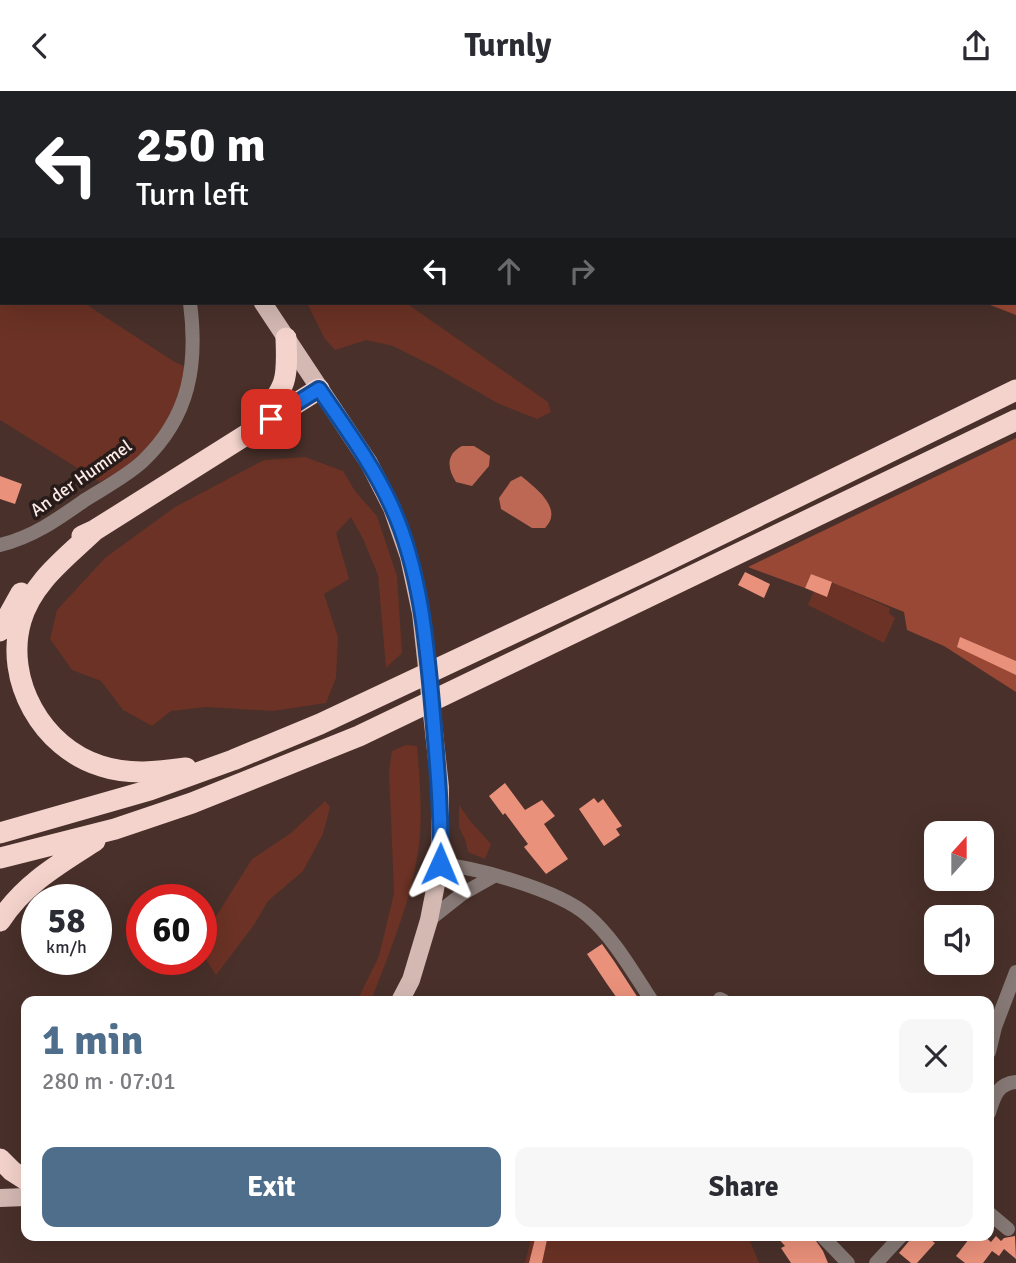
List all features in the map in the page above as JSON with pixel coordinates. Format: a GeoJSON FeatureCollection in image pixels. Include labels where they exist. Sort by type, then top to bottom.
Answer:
{"type":"FeatureCollection","features":[{"type":"Feature","properties":{"kind":"highway"},"geometry":{"type":"LineString","coordinates":[[251,431],[282,390],[287,365],[286,338]]}},
{"type":"Feature","properties":{"kind":"highway"},"geometry":{"type":"LineString","coordinates":[[0,631],[25,588],[54,554],[319,389]]}},
{"type":"Feature","properties":{"kind":"highway"},"geometry":{"type":"LineString","coordinates":[[0,833],[150,790],[320,724],[656,566],[1016,390]]}},
{"type":"Feature","properties":{"kind":"highway"},"geometry":{"type":"LineString","coordinates":[[0,858],[115,828],[261,776],[359,736],[1016,420]]}},
{"type":"Feature","properties":{"kind":"highway"},"geometry":{"type":"LineString","coordinates":[[95,530],[47,577],[33,595],[21,621],[18,649],[20,674],[26,698],[35,714],[46,729],[72,753],[99,766],[152,771],[233,760]]}},
{"type":"Feature","properties":{"kind":"highway"},"geometry":{"type":"LineString","coordinates":[[0,921],[25,889],[115,828]]}},
{"type":"Feature","properties":{"kind":"highway"},"geometry":{"type":"LineString","coordinates":[[0,1159],[21,1177]]}},
{"type":"Feature","properties":{"kind":"main road"},"geometry":{"type":"LineString","coordinates":[[263,305],[375,474],[393,508],[409,557],[421,613],[440,787],[440,864],[429,920],[411,980],[403,996]]}},
{"type":"Feature","properties":{"kind":"main road"},"geometry":{"type":"LineString","coordinates":[[0,1198],[21,1197]]}},
{"type":"Feature","properties":{"kind":"street","name":"An der Hummel"},"geometry":{"type":"LineString","coordinates":[[0,545],[38,531],[84,501],[142,461],[163,438],[178,411],[193,371],[194,345],[190,305]]}},
{"type":"Feature","properties":{"kind":"street"},"geometry":{"type":"LineString","coordinates":[[440,864],[462,867],[547,893],[584,912],[609,939],[649,996]]}},
{"type":"Feature","properties":{"kind":"street"},"geometry":{"type":"LineString","coordinates":[[429,920],[462,894],[494,876]]}},
{"type":"Feature","properties":{"kind":"street"},"geometry":{"type":"LineString","coordinates":[[994,1031],[1016,972]]}},
{"type":"Feature","properties":{"kind":"street"},"geometry":{"type":"LineString","coordinates":[[994,1096],[1008,1083],[1016,1082]]}},
{"type":"Feature","properties":{"kind":"street"},"geometry":{"type":"LineString","coordinates":[[994,1217],[1009,1229]]}},
{"type":"Feature","properties":{"kind":"street"},"geometry":{"type":"LineString","coordinates":[[827,1241],[848,1263]]}},
{"type":"Feature","properties":{"kind":"street"},"geometry":{"type":"LineString","coordinates":[[876,1263],[896,1241]]}},
{"type":"Feature","properties":{"kind":"shaded area"},"geometry":{"type":"Polygon","coordinates":[[[0,305],[87,305],[186,367],[175,402],[158,437],[137,459],[100,482],[0,420],[0,305]]]}},
{"type":"Feature","properties":{"kind":"shaded area"},"geometry":{"type":"Polygon","coordinates":[[[308,305],[409,305],[548,402],[551,412],[537,419],[499,404],[393,346],[366,340],[335,350],[325,339],[308,305]]]}},
{"type":"Feature","properties":{"kind":"shaded area"},"geometry":{"type":"Polygon","coordinates":[[[990,305],[1016,305],[1016,315],[990,305]]]}},
{"type":"Feature","properties":{"kind":"shaded area"},"geometry":{"type":"Polygon","coordinates":[[[1016,438],[1016,692],[944,646],[907,630],[904,612],[811,574],[805,588],[748,567],[1016,438]]]}},
{"type":"Feature","properties":{"kind":"shaded area"},"geometry":{"type":"Polygon","coordinates":[[[462,446],[474,446],[490,456],[489,466],[472,486],[456,482],[451,472],[451,457],[462,446]]]}},
{"type":"Feature","properties":{"kind":"shaded area"},"geometry":{"type":"Polygon","coordinates":[[[305,457],[343,471],[355,491],[377,516],[397,576],[402,653],[386,668],[378,575],[351,517],[336,533],[349,579],[324,594],[338,637],[336,678],[326,703],[273,711],[206,707],[171,711],[152,726],[123,710],[101,681],[72,670],[50,639],[57,610],[105,558],[175,507],[264,460],[305,457]]]}},
{"type":"Feature","properties":{"kind":"shaded area"},"geometry":{"type":"Polygon","coordinates":[[[521,476],[550,506],[550,521],[545,528],[532,528],[501,509],[499,498],[511,481],[521,476]]]}},
{"type":"Feature","properties":{"kind":"shaded area"},"geometry":{"type":"Polygon","coordinates":[[[833,583],[890,608],[889,613],[895,618],[884,643],[808,605],[814,591],[826,596],[833,583]]]}},
{"type":"Feature","properties":{"kind":"shaded area"},"geometry":{"type":"Polygon","coordinates":[[[406,745],[417,746],[421,820],[418,849],[402,916],[373,996],[359,996],[379,956],[394,893],[389,770],[392,751],[406,745]]]}},
{"type":"Feature","properties":{"kind":"shaded area"},"geometry":{"type":"Polygon","coordinates":[[[325,801],[330,807],[323,834],[303,871],[268,901],[254,925],[217,974],[217,915],[252,859],[291,833],[325,801]]]}},
{"type":"Feature","properties":{"kind":"shaded area"},"geometry":{"type":"Polygon","coordinates":[[[459,805],[491,844],[485,859],[468,852],[459,827],[459,805]]]}},
{"type":"Feature","properties":{"kind":"shaded area"},"geometry":{"type":"Polygon","coordinates":[[[530,1241],[750,1241],[759,1263],[525,1263],[530,1241]]]}},
{"type":"Feature","properties":{"kind":"building"},"geometry":{"type":"Polygon","coordinates":[[[0,476],[22,484],[15,504],[0,499],[0,476]]]}},
{"type":"Feature","properties":{"kind":"building"},"geometry":{"type":"Polygon","coordinates":[[[745,572],[770,584],[764,598],[738,585],[745,572]]]}},
{"type":"Feature","properties":{"kind":"building"},"geometry":{"type":"Polygon","coordinates":[[[811,574],[832,582],[827,597],[805,588],[811,574]]]}},
{"type":"Feature","properties":{"kind":"building"},"geometry":{"type":"Polygon","coordinates":[[[960,637],[1016,661],[1016,675],[957,647],[960,637]]]}},
{"type":"Feature","properties":{"kind":"building"},"geometry":{"type":"Polygon","coordinates":[[[505,783],[525,810],[542,800],[555,816],[544,824],[568,859],[546,874],[524,847],[528,844],[489,796],[505,783]]]}},
{"type":"Feature","properties":{"kind":"building"},"geometry":{"type":"Polygon","coordinates":[[[594,798],[598,803],[603,799],[622,826],[616,829],[620,835],[604,846],[579,809],[594,798]]]}},
{"type":"Feature","properties":{"kind":"building"},"geometry":{"type":"Polygon","coordinates":[[[602,944],[637,996],[615,996],[587,954],[602,944]]]}},
{"type":"Feature","properties":{"kind":"building"},"geometry":{"type":"Polygon","coordinates":[[[996,1236],[1001,1241],[1015,1236],[1016,1259],[1004,1249],[999,1256],[992,1251],[983,1263],[965,1263],[956,1256],[967,1241],[991,1242],[996,1236]]]}},
{"type":"Feature","properties":{"kind":"building"},"geometry":{"type":"Polygon","coordinates":[[[534,1241],[547,1241],[542,1263],[529,1263],[534,1241]]]}},
{"type":"Feature","properties":{"kind":"building"},"geometry":{"type":"Polygon","coordinates":[[[780,1241],[816,1241],[828,1263],[791,1263],[781,1248],[785,1246],[780,1241]]]}},
{"type":"Feature","properties":{"kind":"building"},"geometry":{"type":"Polygon","coordinates":[[[909,1241],[935,1243],[917,1263],[911,1263],[899,1253],[909,1241]]]}},
{"type":"Feature","properties":{"kind":"route"},"geometry":{"type":"LineString","coordinates":[[271,419],[319,389],[369,463],[393,508],[409,557],[426,649],[440,787],[440,864]]}}]}
